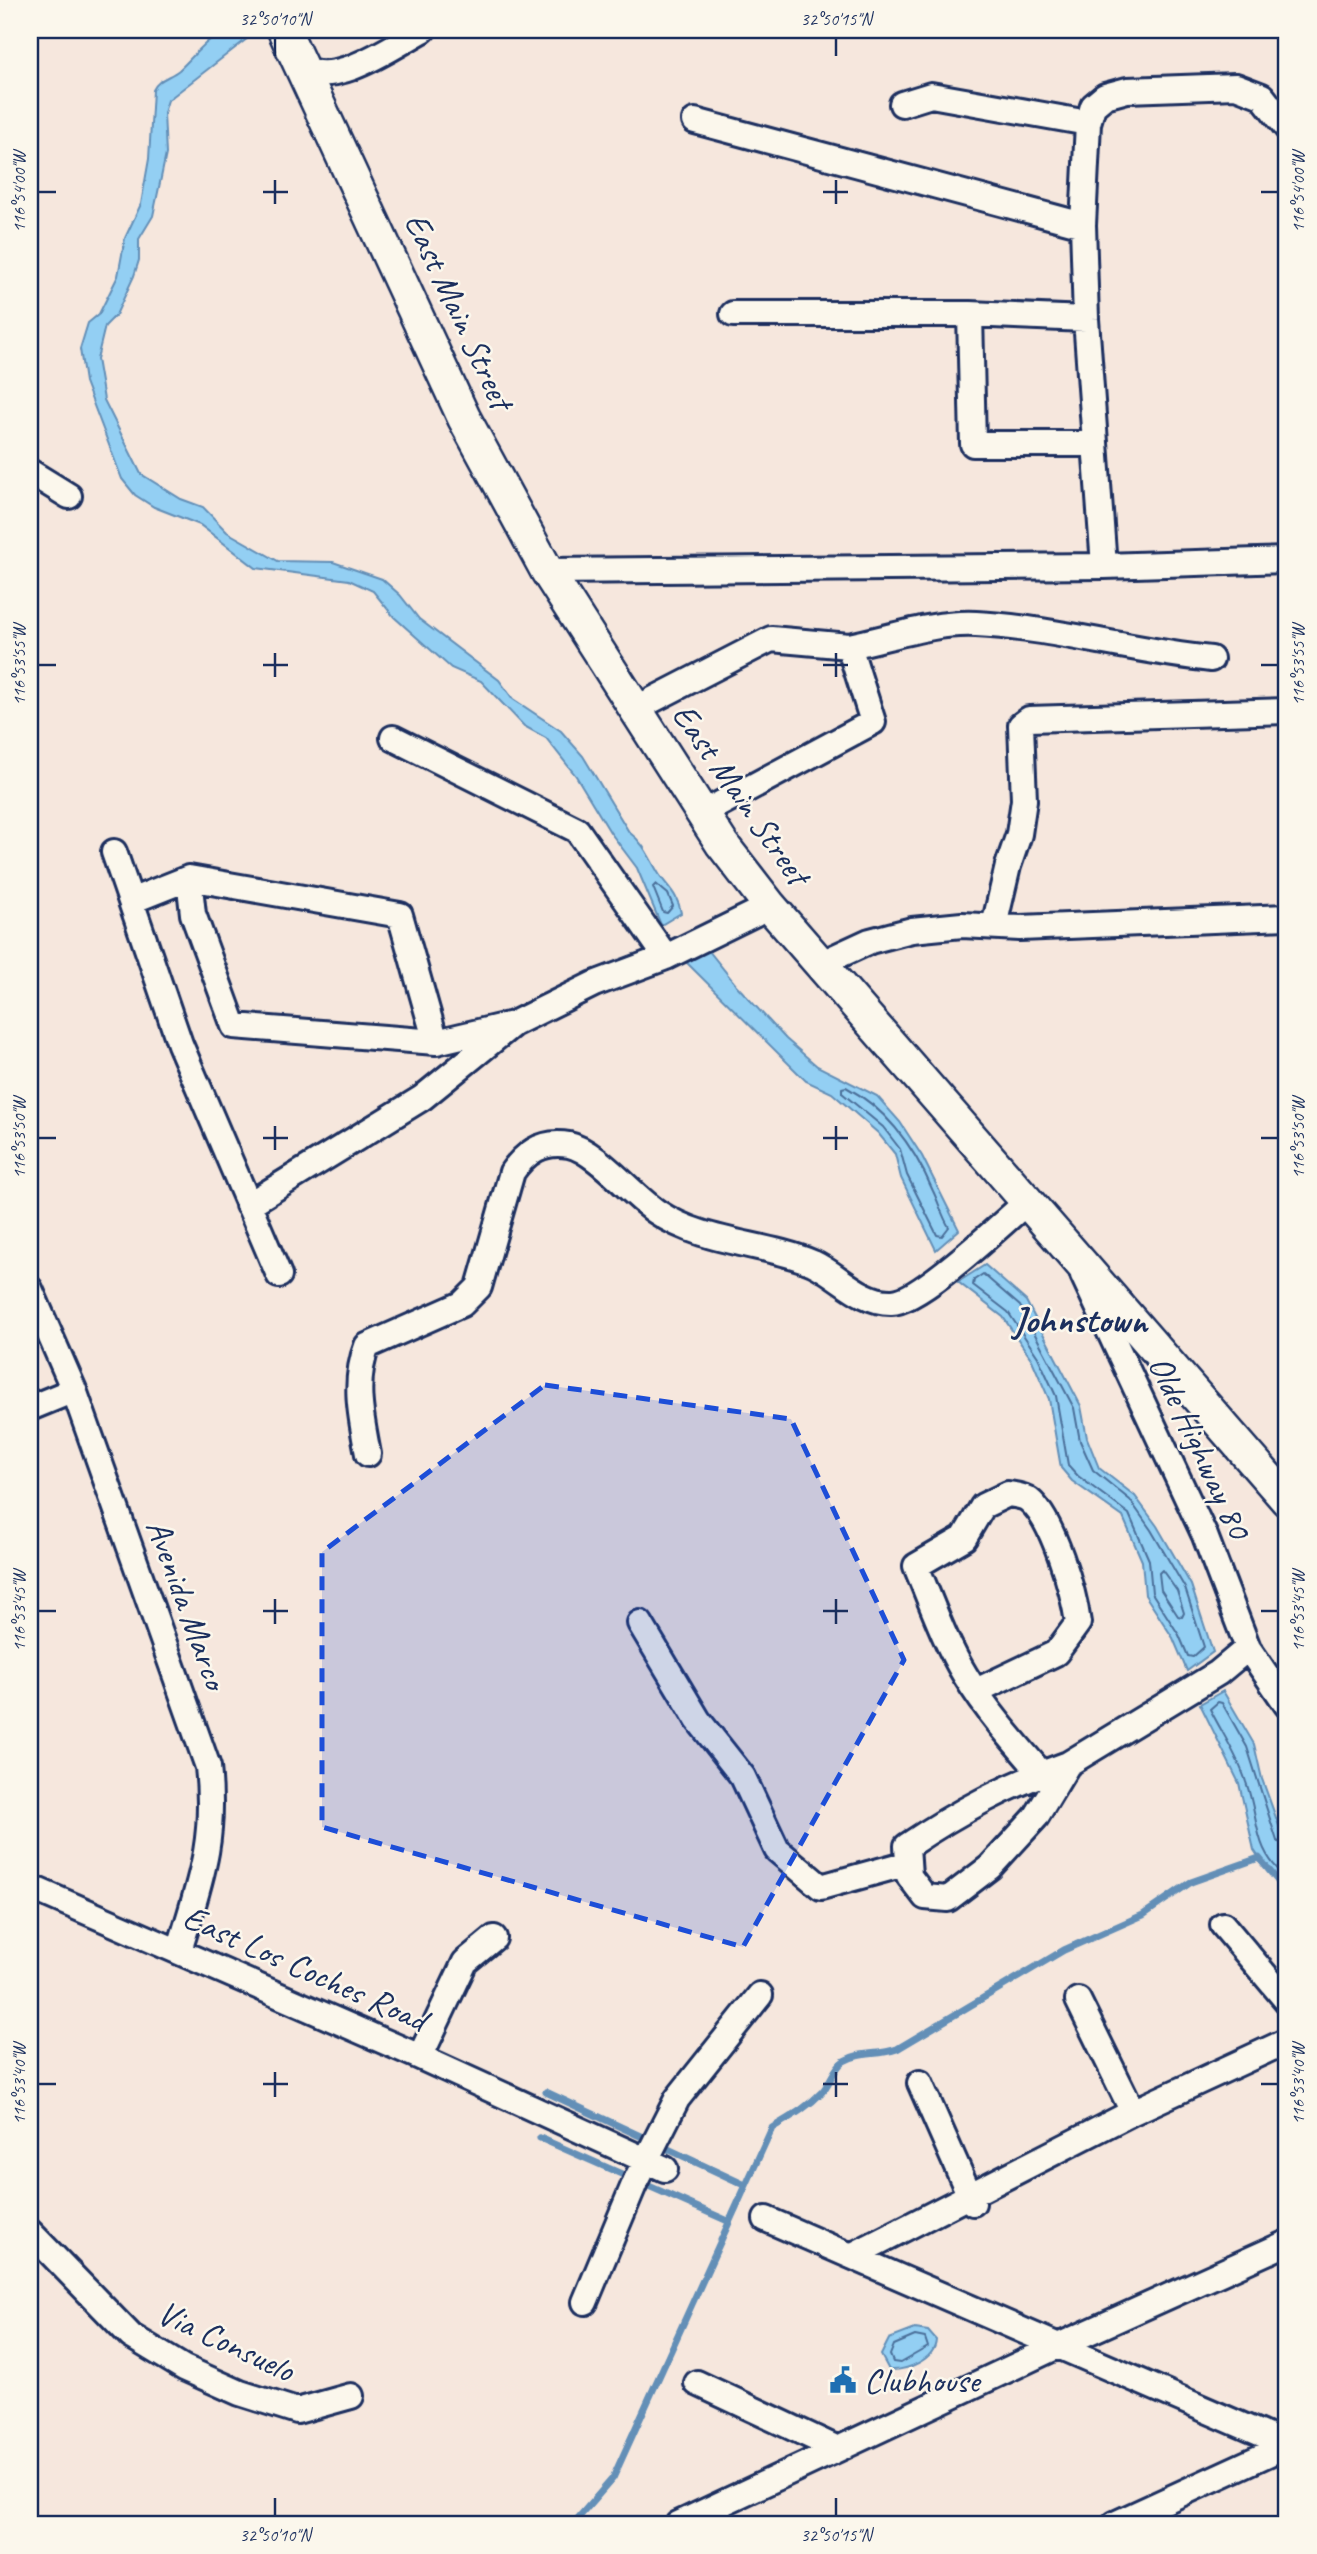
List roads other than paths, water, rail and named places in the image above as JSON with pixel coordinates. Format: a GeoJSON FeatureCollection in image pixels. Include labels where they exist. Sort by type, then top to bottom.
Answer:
{"type":"FeatureCollection","features":[{"type":"Feature","properties":{"kind":"main road","name":"East Main Street"},"geometry":{"type":"LineString","coordinates":[[284,30],[464,418],[547,571],[702,813],[770,906],[1287,1500]]}},
{"type":"Feature","properties":{"kind":"street"},"geometry":{"type":"LineString","coordinates":[[322,109],[318,98],[321,85],[340,72],[423,30]]}},
{"type":"Feature","properties":{"kind":"street"},"geometry":{"type":"LineString","coordinates":[[303,68],[319,76],[340,72]]}},
{"type":"Feature","properties":{"kind":"street"},"geometry":{"type":"LineString","coordinates":[[1104,566],[1086,319],[1083,225],[1088,123],[1093,106],[1105,96],[1127,90],[1236,86],[1262,96],[1287,128]]}},
{"type":"Feature","properties":{"kind":"street"},"geometry":{"type":"LineString","coordinates":[[902,104],[931,95],[1088,123]]}},
{"type":"Feature","properties":{"kind":"street"},"geometry":{"type":"LineString","coordinates":[[695,121],[1083,225]]}},
{"type":"Feature","properties":{"kind":"street"},"geometry":{"type":"LineString","coordinates":[[733,314],[970,314],[1086,319]]}},
{"type":"Feature","properties":{"kind":"street"},"geometry":{"type":"LineString","coordinates":[[970,314],[973,444],[1095,444]]}},
{"type":"Feature","properties":{"kind":"street"},"geometry":{"type":"LineString","coordinates":[[30,472],[69,496]]}},
{"type":"Feature","properties":{"kind":"street"},"geometry":{"type":"LineString","coordinates":[[547,571],[1104,566],[1287,560]]}},
{"type":"Feature","properties":{"kind":"street"},"geometry":{"type":"LineString","coordinates":[[635,709],[771,639],[849,646],[901,636],[923,627],[975,624],[1211,659]]}},
{"type":"Feature","properties":{"kind":"street"},"geometry":{"type":"LineString","coordinates":[[702,813],[873,722],[849,646]]}},
{"type":"Feature","properties":{"kind":"street"},"geometry":{"type":"LineString","coordinates":[[994,926],[1007,866],[1019,834],[1024,800],[1021,725],[1029,719],[1287,711]]}},
{"type":"Feature","properties":{"kind":"street"},"geometry":{"type":"LineString","coordinates":[[393,738],[577,830],[666,957]]}},
{"type":"Feature","properties":{"kind":"street"},"geometry":{"type":"LineString","coordinates":[[114,852],[180,1044],[279,1275]]}},
{"type":"Feature","properties":{"kind":"street"},"geometry":{"type":"LineString","coordinates":[[188,878],[193,914],[234,1026],[436,1042],[513,1024]]}},
{"type":"Feature","properties":{"kind":"street"},"geometry":{"type":"LineString","coordinates":[[131,901],[188,878],[400,915],[436,1042]]}},
{"type":"Feature","properties":{"kind":"street"},"geometry":{"type":"LineString","coordinates":[[248,1205],[422,1098],[513,1024],[594,984],[666,957],[770,906]]}},
{"type":"Feature","properties":{"kind":"street"},"geometry":{"type":"LineString","coordinates":[[820,964],[870,941],[912,930],[1287,917]]}},
{"type":"Feature","properties":{"kind":"street"},"geometry":{"type":"LineString","coordinates":[[368,1454],[359,1403],[360,1363],[367,1346],[462,1304],[479,1287],[512,1172],[522,1158],[546,1144],[571,1145],[672,1221],[720,1238],[784,1253],[813,1264],[866,1297],[892,1303],[902,1300],[937,1278],[1027,1202]]}},
{"type":"Feature","properties":{"kind":"street","name":"Olde Highway 80"},"geometry":{"type":"LineString","coordinates":[[1073,1252],[1205,1536],[1248,1648],[1287,1705]]}},
{"type":"Feature","properties":{"kind":"street","name":"Avenida Marco"},"geometry":{"type":"LineString","coordinates":[[30,1289],[74,1390],[208,1767],[211,1812],[207,1858],[179,1951]]}},
{"type":"Feature","properties":{"kind":"street"},"geometry":{"type":"LineString","coordinates":[[30,1408],[74,1390]]}},
{"type":"Feature","properties":{"kind":"street"},"geometry":{"type":"LineString","coordinates":[[976,1691],[1056,1653],[1078,1623],[1075,1605],[1046,1522],[1028,1499],[1007,1494],[983,1506],[964,1538],[916,1566],[964,1674],[1006,1734],[1041,1773]]}},
{"type":"Feature","properties":{"kind":"street"},"geometry":{"type":"LineString","coordinates":[[640,1623],[698,1720],[743,1777],[777,1850],[821,1887],[908,1863]]}},
{"type":"Feature","properties":{"kind":"street"},"geometry":{"type":"LineString","coordinates":[[1068,1764],[1036,1817],[990,1867],[948,1899],[925,1897],[909,1876],[907,1846],[943,1822],[1014,1782],[1068,1764],[1219,1673],[1248,1648]]}},
{"type":"Feature","properties":{"kind":"street","name":"East Los Coches Road"},"geometry":{"type":"LineString","coordinates":[[30,1887],[420,2057],[656,2165]]}},
{"type":"Feature","properties":{"kind":"street"},"geometry":{"type":"LineString","coordinates":[[1223,1925],[1287,2001]]}},
{"type":"Feature","properties":{"kind":"street"},"geometry":{"type":"LineString","coordinates":[[420,2057],[465,1962],[494,1938]]}},
{"type":"Feature","properties":{"kind":"street"},"geometry":{"type":"LineString","coordinates":[[585,2302],[656,2165],[677,2099],[760,1995]]}},
{"type":"Feature","properties":{"kind":"street"},"geometry":{"type":"LineString","coordinates":[[1078,2000],[1133,2112]]}},
{"type":"Feature","properties":{"kind":"street"},"geometry":{"type":"LineString","coordinates":[[851,2256],[971,2198],[1133,2112],[1287,2041]]}},
{"type":"Feature","properties":{"kind":"street"},"geometry":{"type":"LineString","coordinates":[[920,2083],[971,2198]]}},
{"type":"Feature","properties":{"kind":"street"},"geometry":{"type":"LineString","coordinates":[[766,2219],[1286,2446]]}},
{"type":"Feature","properties":{"kind":"street","name":"Via Consuelo"},"geometry":{"type":"LineString","coordinates":[[30,2232],[131,2336],[184,2368],[240,2393],[298,2411],[351,2396]]}},
{"type":"Feature","properties":{"kind":"street"},"geometry":{"type":"LineString","coordinates":[[678,2524],[1058,2346],[1287,2243]]}},
{"type":"Feature","properties":{"kind":"street"},"geometry":{"type":"LineString","coordinates":[[697,2383],[838,2448]]}},
{"type":"Feature","properties":{"kind":"street"},"geometry":{"type":"LineString","coordinates":[[1115,2524],[1286,2446]]}},
{"type":"Feature","properties":{"kind":"water"},"geometry":{"type":"Polygon","coordinates":[[[226,30],[250,30],[252,35],[168,100],[164,113],[166,154],[153,216],[139,239],[139,260],[134,276],[116,315],[105,326],[97,359],[104,400],[141,474],[181,499],[203,507],[227,532],[278,561],[333,562],[382,579],[400,595],[419,619],[499,680],[513,699],[561,731],[583,756],[629,832],[643,846],[675,896],[681,913],[661,925],[637,868],[610,832],[576,776],[546,738],[524,726],[481,681],[451,668],[394,617],[373,591],[349,580],[256,568],[200,525],[154,507],[135,495],[122,479],[85,382],[80,349],[88,323],[99,314],[118,276],[125,238],[141,204],[149,159],[153,90],[161,81],[179,70],[207,42],[226,30]]]}},
{"type":"Feature","properties":{"kind":"water"},"geometry":{"type":"Polygon","coordinates":[[[705,946],[737,986],[786,1039],[817,1066],[877,1096],[900,1122],[922,1156],[959,1230],[936,1250],[901,1178],[895,1154],[878,1133],[832,1093],[806,1081],[683,959],[705,946]]]}},
{"type":"Feature","properties":{"kind":"water"},"geometry":{"type":"Polygon","coordinates":[[[985,1265],[1026,1301],[1081,1406],[1087,1438],[1099,1468],[1135,1496],[1157,1526],[1191,1585],[1213,1652],[1187,1671],[1173,1638],[1145,1595],[1142,1561],[1123,1517],[1072,1481],[1061,1468],[1049,1399],[1032,1360],[1003,1317],[958,1282],[985,1265]]]}},
{"type":"Feature","properties":{"kind":"water"},"geometry":{"type":"Polygon","coordinates":[[[1223,1691],[1254,1744],[1262,1779],[1287,1848],[1287,1887],[1268,1871],[1254,1850],[1239,1783],[1200,1704],[1223,1691]]]}},
{"type":"Feature","properties":{"kind":"water"},"geometry":{"type":"Polygon","coordinates":[[[915,2329],[928,2331],[936,2340],[931,2353],[911,2366],[889,2370],[881,2355],[889,2339],[915,2329]]]}},
{"type":"Feature","properties":{"kind":"waterway"},"geometry":{"type":"LineString","coordinates":[[573,2524],[613,2478],[772,2128],[816,2098],[844,2061],[897,2049],[1064,1950],[1143,1915],[1191,1882],[1259,1858],[1287,1892]]}},
{"type":"Feature","properties":{"kind":"waterway"},"geometry":{"type":"LineString","coordinates":[[546,2092],[745,2185]]}},
{"type":"Feature","properties":{"kind":"waterway"},"geometry":{"type":"LineString","coordinates":[[540,2138],[728,2221]]}},
{"type":"Feature","properties":{"kind":"place","name":"Clubhouse"},"geometry":{"type":"Point","coordinates":[843,2380]}},
{"type":"Feature","properties":{"kind":"district","name":"Johnstown"},"geometry":{"type":"Point","coordinates":[1080,1319]}}]}
